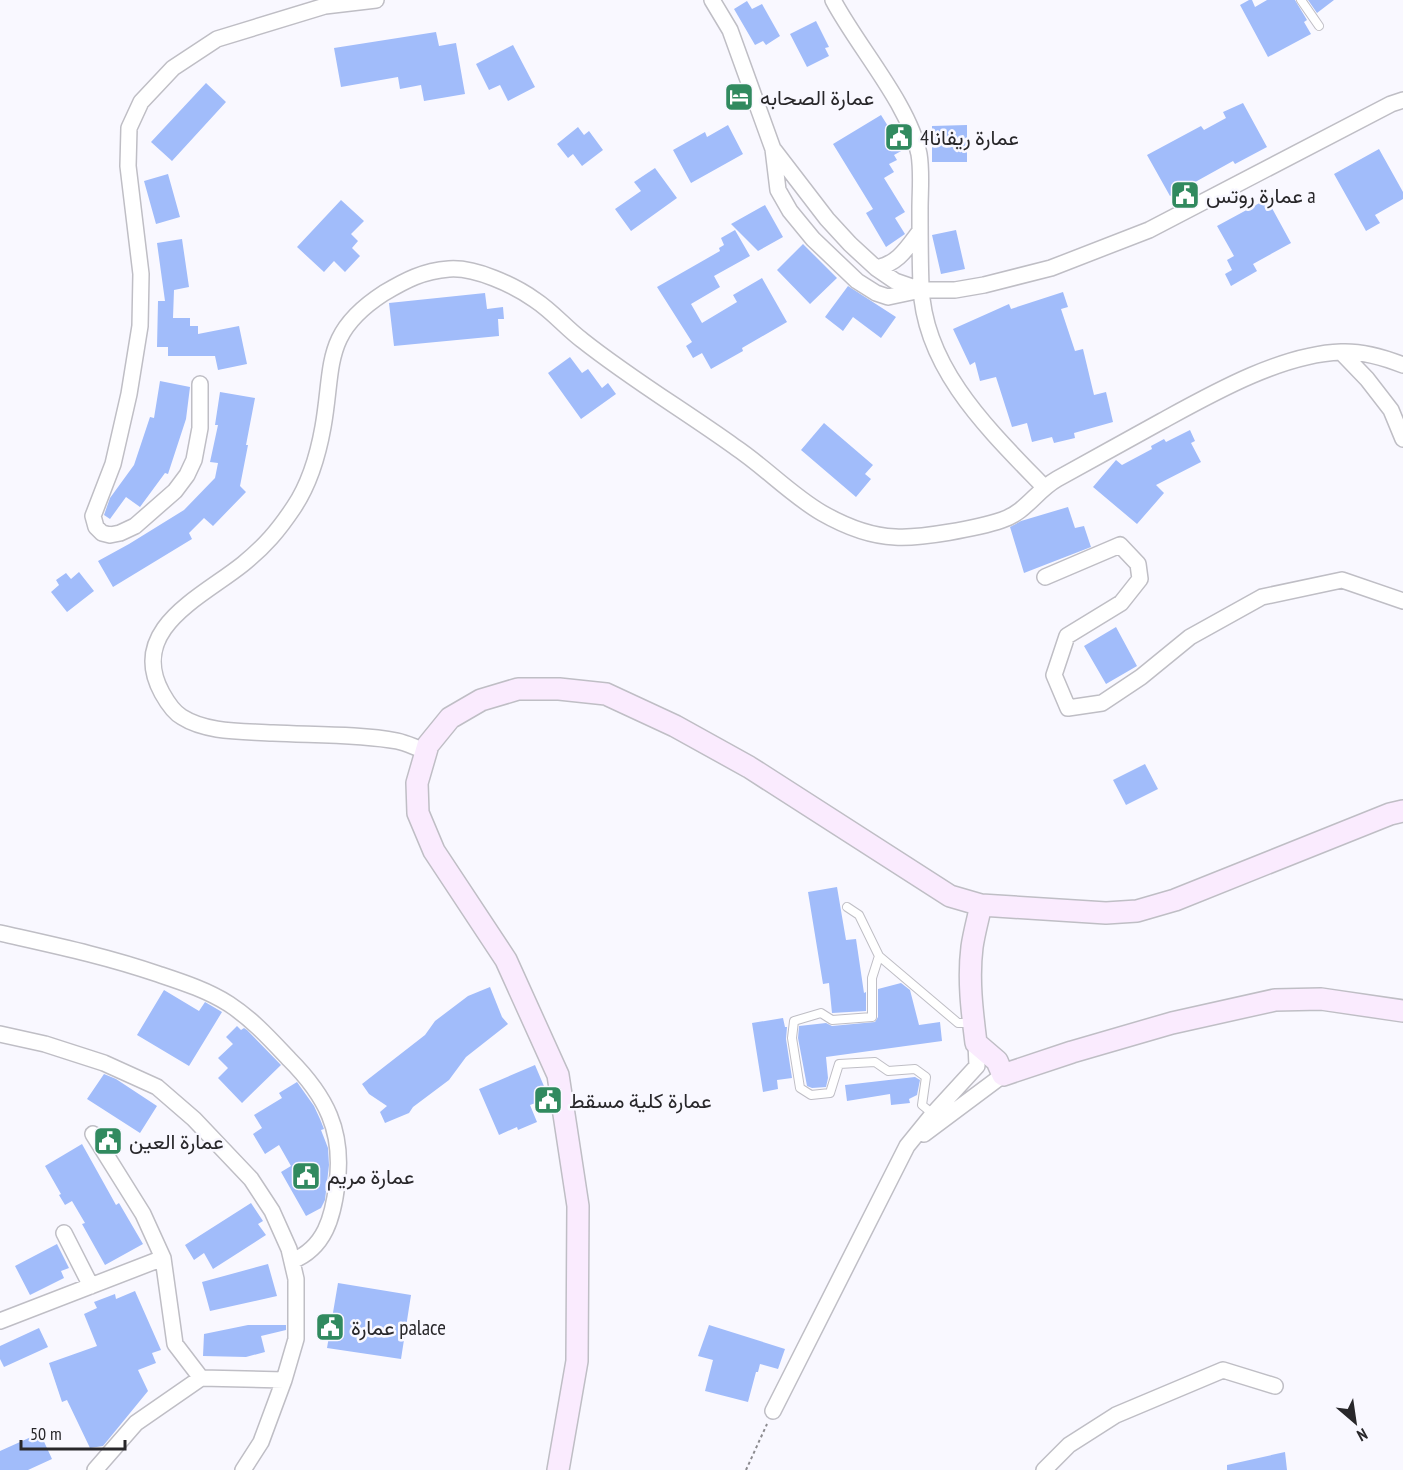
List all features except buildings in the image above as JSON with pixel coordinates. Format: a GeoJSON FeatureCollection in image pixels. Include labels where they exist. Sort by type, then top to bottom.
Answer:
{"type":"FeatureCollection","features":[{"type":"Feature","properties":{"kind":"street"},"geometry":{"type":"LineString","coordinates":[[200,384],[200,428],[194,460],[187,475],[175,490],[135,526],[120,533],[110,535],[102,533],[96,527],[93,516],[113,464],[129,394],[140,326],[141,274],[128,166],[129,128],[141,102],[173,68],[217,39],[325,6],[376,0]]}},
{"type":"Feature","properties":{"kind":"street"},"geometry":{"type":"LineString","coordinates":[[712,0],[730,30],[773,149],[778,190],[790,211],[813,239],[857,281],[876,293],[888,297],[921,290],[955,290],[984,285],[1051,268],[1149,230],[1391,104],[1403,100]]}},
{"type":"Feature","properties":{"kind":"street"},"geometry":{"type":"LineString","coordinates":[[833,0],[908,124],[919,154],[921,290],[924,317],[938,353],[964,400],[1044,487]]}},
{"type":"Feature","properties":{"kind":"street"},"geometry":{"type":"LineString","coordinates":[[773,149],[827,219],[850,244],[894,281],[921,290]]}},
{"type":"Feature","properties":{"kind":"street"},"geometry":{"type":"LineString","coordinates":[[876,268],[896,261],[920,231]]}},
{"type":"Feature","properties":{"kind":"street"},"geometry":{"type":"LineString","coordinates":[[426,751],[389,741],[229,730],[199,725],[180,716],[169,704],[160,689],[154,654],[158,637],[171,618],[243,564],[276,534],[299,499],[315,465],[324,424],[329,374],[334,351],[343,332],[356,315],[408,278],[423,273],[468,270],[502,282],[534,299],[583,341],[739,449],[819,511],[852,528],[895,537],[1005,520],[1024,509],[1044,487],[1218,392],[1268,369],[1302,359],[1341,352],[1381,356],[1403,365]]}},
{"type":"Feature","properties":{"kind":"street"},"geometry":{"type":"LineString","coordinates":[[1341,352],[1367,379],[1391,410],[1403,439]]}},
{"type":"Feature","properties":{"kind":"street"},"geometry":{"type":"LineString","coordinates":[[1045,577],[1120,545],[1138,564],[1140,579],[1121,603],[1067,636],[1054,675],[1068,708],[1102,704],[1141,677],[1190,637],[1262,597],[1342,580],[1403,602]]}},
{"type":"Feature","properties":{"kind":"street"},"geometry":{"type":"LineString","coordinates":[[558,1470],[577,1361],[578,1206],[558,1075],[506,960],[434,851],[418,813],[417,783],[428,745],[450,718],[481,700],[518,689],[606,694],[675,726],[749,768],[950,896],[981,905],[1106,913],[1137,911],[1174,900],[1390,814],[1403,811]]}},
{"type":"Feature","properties":{"kind":"street"},"geometry":{"type":"LineString","coordinates":[[773,1411],[907,1146],[977,1066],[970,971],[972,946],[981,905]]}},
{"type":"Feature","properties":{"kind":"street"},"geometry":{"type":"LineString","coordinates":[[0,933],[115,959],[186,983],[228,1004],[255,1023],[300,1069],[319,1092],[333,1118],[339,1161],[332,1216],[314,1249],[292,1261]]}},
{"type":"Feature","properties":{"kind":"street"},"geometry":{"type":"LineString","coordinates":[[907,1146],[1000,1068],[1168,1009],[1273,987],[1323,985],[1403,996]]}},
{"type":"Feature","properties":{"kind":"street"},"geometry":{"type":"LineString","coordinates":[[1000,1068],[1072,1052],[1172,1023],[1275,1000],[1321,999],[1403,1011]]}},
{"type":"Feature","properties":{"kind":"street"},"geometry":{"type":"LineString","coordinates":[[975,1033],[1000,1068]]}},
{"type":"Feature","properties":{"kind":"street"},"geometry":{"type":"LineString","coordinates":[[0,1034],[45,1044],[104,1063],[157,1088],[194,1119],[251,1179],[272,1211],[292,1261],[296,1279],[296,1339],[284,1380],[261,1442],[243,1470]]}},
{"type":"Feature","properties":{"kind":"street"},"geometry":{"type":"LineString","coordinates":[[93,1134],[142,1214],[163,1258],[175,1344],[201,1378]]}},
{"type":"Feature","properties":{"kind":"street"},"geometry":{"type":"LineString","coordinates":[[64,1233],[91,1286]]}},
{"type":"Feature","properties":{"kind":"street"},"geometry":{"type":"LineString","coordinates":[[0,1321],[163,1258]]}},
{"type":"Feature","properties":{"kind":"street"},"geometry":{"type":"LineString","coordinates":[[1044,1470],[1068,1445],[1116,1415],[1223,1370],[1275,1386]]}},
{"type":"Feature","properties":{"kind":"street"},"geometry":{"type":"LineString","coordinates":[[95,1470],[136,1423],[201,1378],[284,1380]]}},
{"type":"Feature","properties":{"kind":"lane"},"geometry":{"type":"LineString","coordinates":[[1301,0],[1319,26]]}},
{"type":"Feature","properties":{"kind":"lane"},"geometry":{"type":"LineString","coordinates":[[847,907],[859,915],[879,956],[958,1023],[975,1033]]}},
{"type":"Feature","properties":{"kind":"lane"},"geometry":{"type":"LineString","coordinates":[[879,956],[872,978],[872,1017],[832,1020],[821,1013],[794,1021],[792,1038],[800,1088],[811,1095],[830,1093],[839,1064],[875,1062],[888,1071],[915,1069],[926,1077],[922,1105],[933,1114]]}},
{"type":"Feature","properties":{"kind":"path"},"geometry":{"type":"LineString","coordinates":[[746,1470],[773,1411]]}},
{"type":"Feature","properties":{"kind":"place","name":"عمارة الصحابه"},"geometry":{"type":"Point","coordinates":[739,97]}},
{"type":"Feature","properties":{"kind":"place","name":"عمارة ريفانا4"},"geometry":{"type":"Point","coordinates":[899,137]}},
{"type":"Feature","properties":{"kind":"place","name":"عمارة روتس a"},"geometry":{"type":"Point","coordinates":[1185,195]}},
{"type":"Feature","properties":{"kind":"place","name":"عمارة كلية مسقط"},"geometry":{"type":"Point","coordinates":[548,1100]}},
{"type":"Feature","properties":{"kind":"place","name":"عمارة العين"},"geometry":{"type":"Point","coordinates":[108,1141]}},
{"type":"Feature","properties":{"kind":"place","name":"عمارة مريم"},"geometry":{"type":"Point","coordinates":[306,1176]}},
{"type":"Feature","properties":{"kind":"place","name":"عمارة palace"},"geometry":{"type":"Point","coordinates":[330,1327]}}]}
